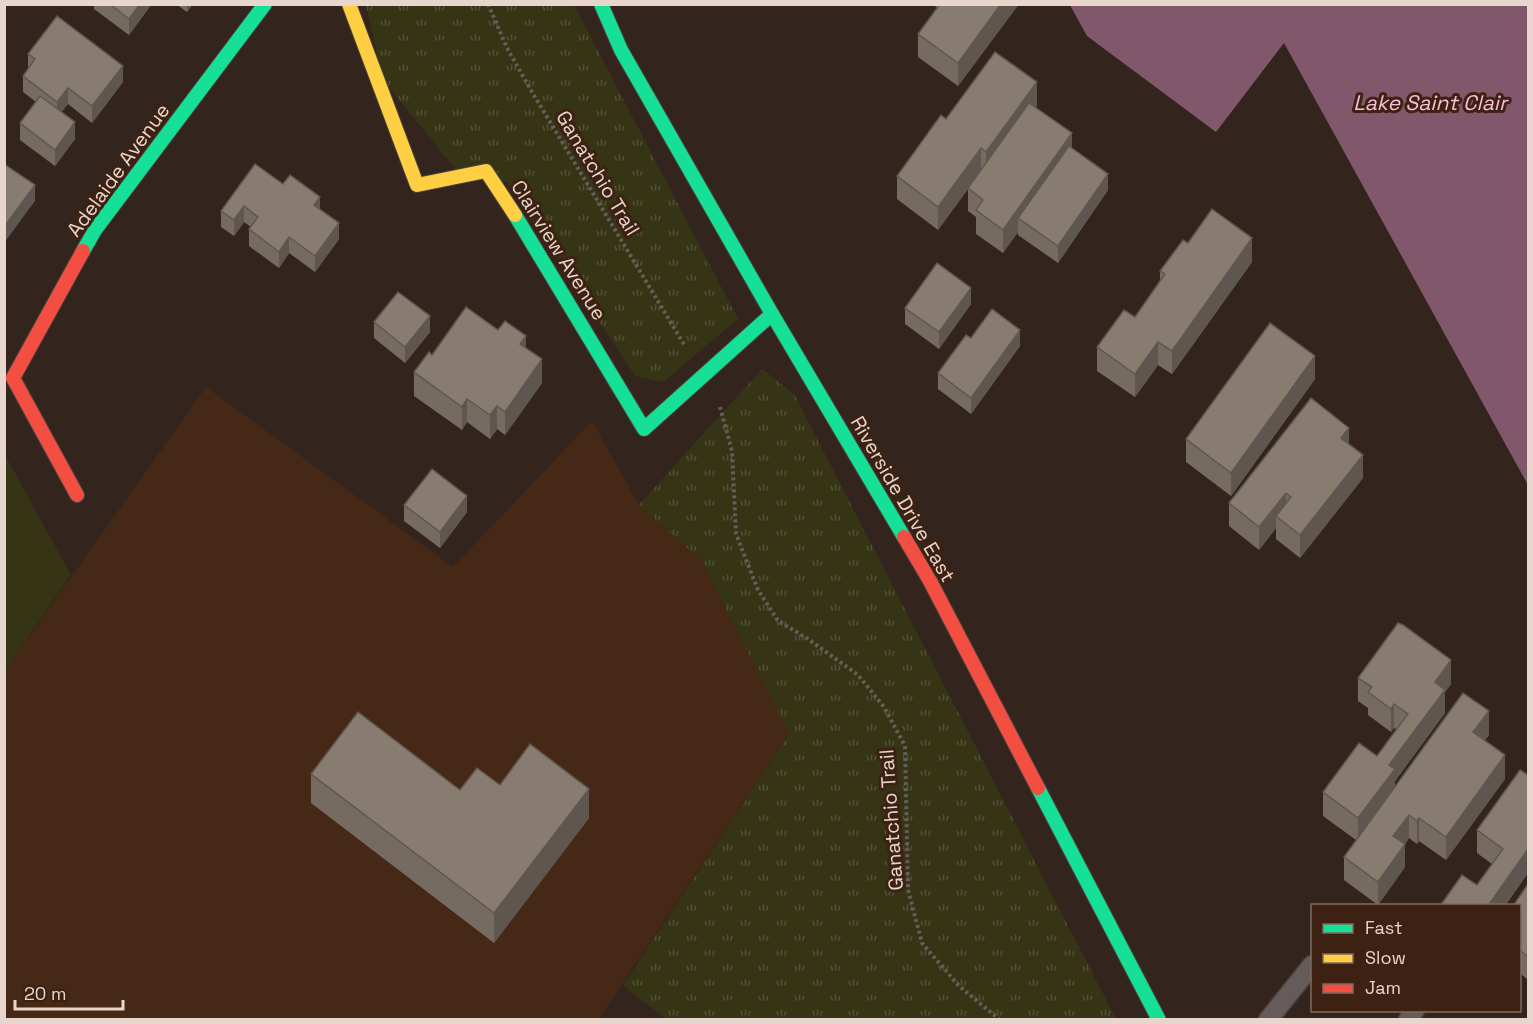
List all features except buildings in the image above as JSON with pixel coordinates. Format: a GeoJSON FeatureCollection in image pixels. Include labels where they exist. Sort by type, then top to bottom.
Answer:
{"type":"FeatureCollection","features":[{"type":"Feature","properties":{"kind":"street","name":"Adelaide Avenue"},"geometry":{"type":"LineString","coordinates":[[77,495],[13,378],[95,230],[265,4]]}},
{"type":"Feature","properties":{"kind":"street","name":"Clairview Avenue"},"geometry":{"type":"LineString","coordinates":[[349,4],[417,185],[486,171],[525,230],[644,429],[772,314]]}},
{"type":"Feature","properties":{"kind":"street","name":"Riverside Drive East"},"geometry":{"type":"LineString","coordinates":[[601,4],[621,50],[772,314],[930,581],[1159,1020]]}},
{"type":"Feature","properties":{"kind":"lane"},"geometry":{"type":"LineString","coordinates":[[1268,1020],[1311,966]]}},
{"type":"Feature","properties":{"kind":"path","name":"Ganatchio Trail"},"geometry":{"type":"LineString","coordinates":[[488,4],[507,48],[532,92],[690,353]]}},
{"type":"Feature","properties":{"kind":"path","name":"Ganatchio Trail"},"geometry":{"type":"LineString","coordinates":[[717,399],[732,451],[736,534],[758,590],[778,621],[805,637],[858,675],[885,707],[905,746],[908,890],[922,943],[959,986],[1000,1020]]}},
{"type":"Feature","properties":{"kind":"shaded area"},"geometry":{"type":"Polygon","coordinates":[[[206,387],[453,567],[592,421],[639,505],[701,560],[789,733],[599,1019],[5,1020],[5,670],[206,387]]]}},
{"type":"Feature","properties":{"kind":"green space"},"geometry":{"type":"Polygon","coordinates":[[[366,5],[574,5],[738,319],[663,382],[635,376],[508,183],[457,171],[383,80],[366,5]]]}},
{"type":"Feature","properties":{"kind":"green space"},"geometry":{"type":"Polygon","coordinates":[[[762,369],[794,394],[1116,1019],[666,1019],[623,985],[789,734],[701,560],[639,505],[762,369]]]}},
{"type":"Feature","properties":{"kind":"green space"},"geometry":{"type":"Polygon","coordinates":[[[5,455],[71,575],[4,670],[5,455]]]}},
{"type":"Feature","properties":{"kind":"water","name":"Lake Saint Clair"},"geometry":{"type":"Polygon","coordinates":[[[1070,5],[1528,5],[1528,485],[1284,43],[1216,132],[1087,36],[1070,5]]]}},
{"type":"Feature","properties":{"kind":"traffic: fast"},"geometry":{"type":"LineString","coordinates":[[83,251],[95,230],[265,4]]}},
{"type":"Feature","properties":{"kind":"traffic: fast"},"geometry":{"type":"LineString","coordinates":[[601,4],[621,50],[772,314],[904,537]]}},
{"type":"Feature","properties":{"kind":"traffic: fast"},"geometry":{"type":"LineString","coordinates":[[515,215],[644,429],[772,314]]}},
{"type":"Feature","properties":{"kind":"traffic: fast"},"geometry":{"type":"LineString","coordinates":[[1038,788],[1159,1020]]}},
{"type":"Feature","properties":{"kind":"traffic: slow"},"geometry":{"type":"LineString","coordinates":[[349,4],[417,185],[486,171],[515,215]]}},
{"type":"Feature","properties":{"kind":"traffic: jam"},"geometry":{"type":"LineString","coordinates":[[77,495],[13,378],[83,251]]}},
{"type":"Feature","properties":{"kind":"traffic: jam"},"geometry":{"type":"LineString","coordinates":[[904,537],[930,581],[1038,788]]}}]}
